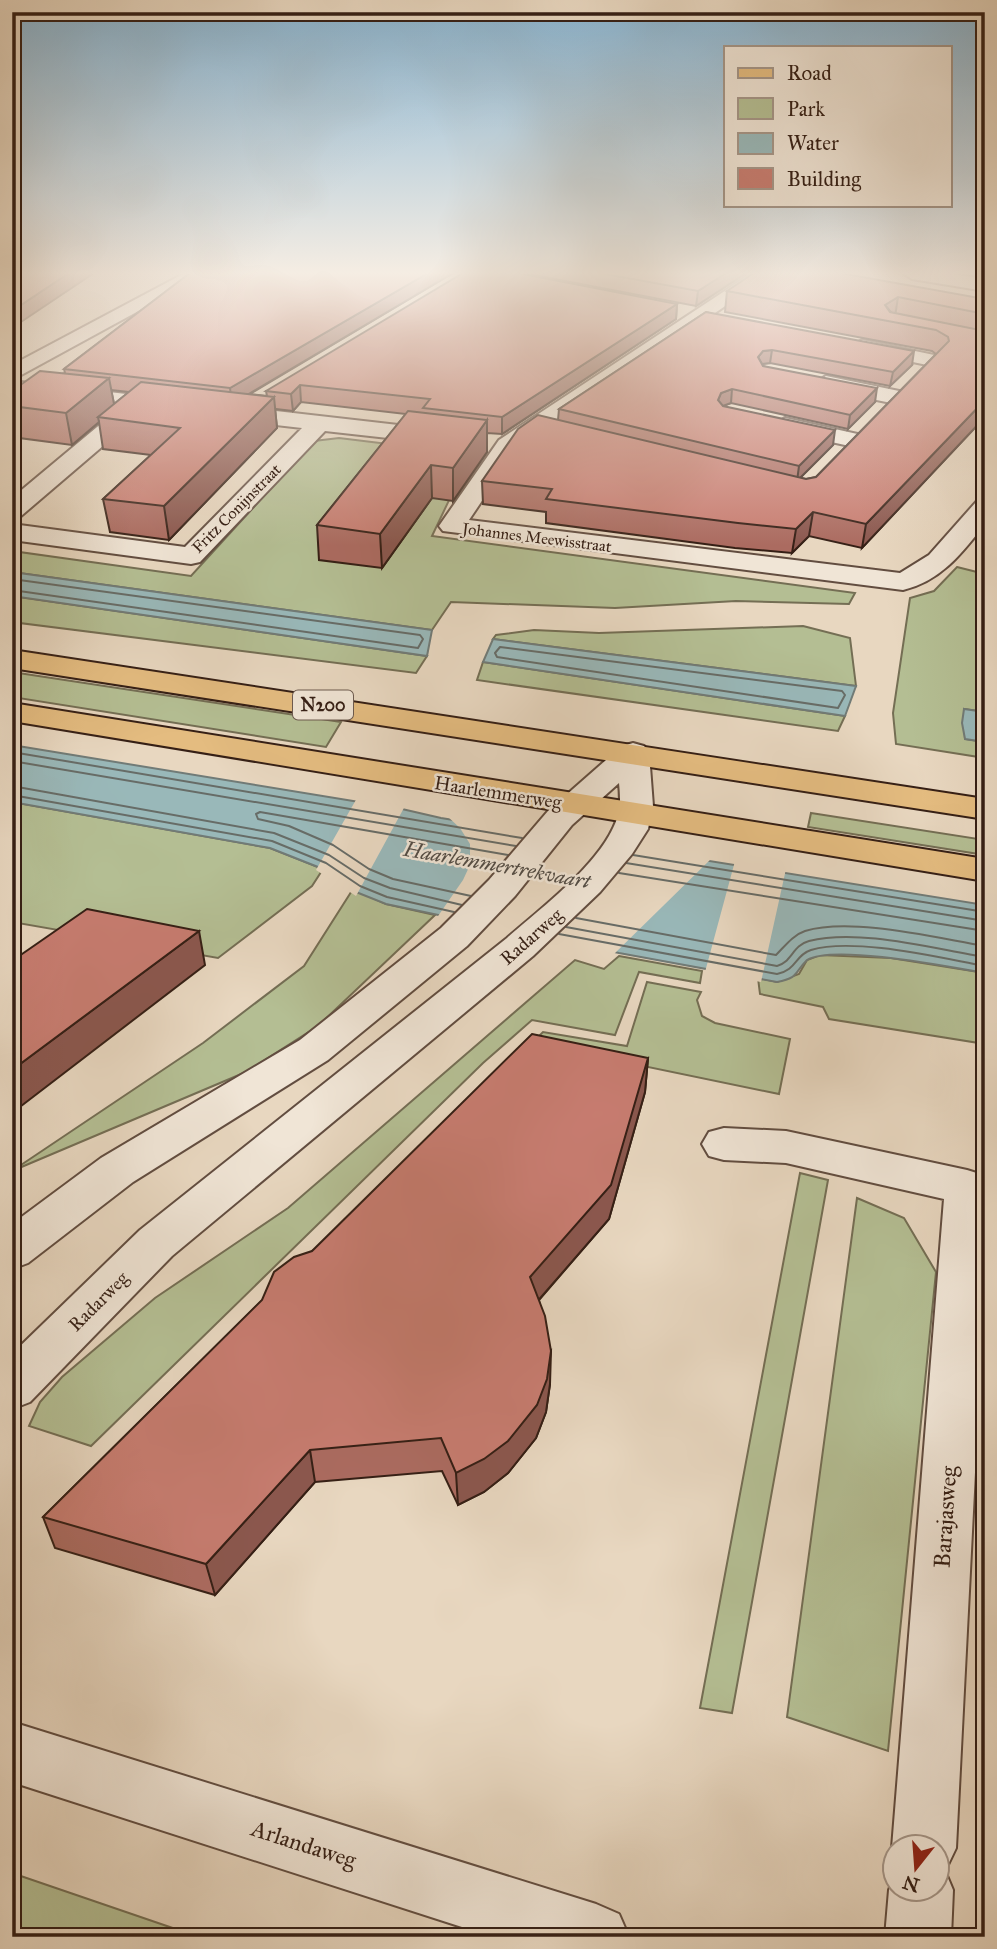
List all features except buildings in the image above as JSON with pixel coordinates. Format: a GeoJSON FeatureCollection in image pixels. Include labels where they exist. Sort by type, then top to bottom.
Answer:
{"type":"FeatureCollection","features":[{"type":"Feature","properties":{"kind":"main road","name":"N200"},"geometry":{"type":"LineString","coordinates":[[12,659],[985,809]]}},
{"type":"Feature","properties":{"kind":"main road","name":"Haarlemmerweg"},"geometry":{"type":"LineString","coordinates":[[12,712],[567,811],[985,870]]}},
{"type":"Feature","properties":{"kind":"street"},"geometry":{"type":"LineString","coordinates":[[12,374],[31,364]]}},
{"type":"Feature","properties":{"kind":"street","name":"Johannes Meewisstraat"},"geometry":{"type":"LineString","coordinates":[[620,364],[535,428],[507,445],[452,526],[903,582],[921,577],[934,568],[985,507]]}},
{"type":"Feature","properties":{"kind":"street"},"geometry":{"type":"LineString","coordinates":[[837,458],[928,364]]}},
{"type":"Feature","properties":{"kind":"street"},"geometry":{"type":"LineString","coordinates":[[808,380],[896,397]]}},
{"type":"Feature","properties":{"kind":"street"},"geometry":{"type":"LineString","coordinates":[[12,388],[507,445]]}},
{"type":"Feature","properties":{"kind":"street"},"geometry":{"type":"LineString","coordinates":[[237,414],[272,393]]}},
{"type":"Feature","properties":{"kind":"street"},"geometry":{"type":"LineString","coordinates":[[12,511],[140,403]]}},
{"type":"Feature","properties":{"kind":"street"},"geometry":{"type":"LineString","coordinates":[[768,421],[854,440]]}},
{"type":"Feature","properties":{"kind":"street","name":"Fritz Conijnstraat"},"geometry":{"type":"LineString","coordinates":[[12,532],[191,556],[320,423]]}},
{"type":"Feature","properties":{"kind":"street"},"geometry":{"type":"LineString","coordinates":[[535,428],[562,434]]}},
{"type":"Feature","properties":{"kind":"street"},"geometry":{"type":"LineString","coordinates":[[12,1250],[117,1170],[314,1050],[454,937],[502,888],[567,811],[633,753]]}},
{"type":"Feature","properties":{"kind":"street"},"geometry":{"type":"LineString","coordinates":[[633,753],[633,821]]}},
{"type":"Feature","properties":{"kind":"street","name":"Radarweg"},"geometry":{"type":"LineString","coordinates":[[12,1387],[156,1243],[520,947],[572,901],[633,821]]}},
{"type":"Feature","properties":{"kind":"street","name":"Barajasweg"},"geometry":{"type":"LineString","coordinates":[[724,1144],[786,1147],[967,1187],[925,1834]]}},
{"type":"Feature","properties":{"kind":"street","name":"Arlandaweg"},"geometry":{"type":"LineString","coordinates":[[12,1752],[596,1937]]}},
{"type":"Feature","properties":{"kind":"street"},"geometry":{"type":"LineString","coordinates":[[918,1937],[920,1904]]}},
{"type":"Feature","properties":{"kind":"green space"},"geometry":{"type":"Polygon","coordinates":[[[339,438],[471,454],[432,536],[855,593],[849,604],[736,601],[615,608],[451,602],[432,630],[12,572],[12,551],[191,576],[314,441],[339,438]]]}},
{"type":"Feature","properties":{"kind":"green space"},"geometry":{"type":"Polygon","coordinates":[[[957,567],[985,574],[985,712],[964,709],[965,739],[985,742],[985,758],[896,744],[893,713],[910,598],[934,591],[957,567]]]}},
{"type":"Feature","properties":{"kind":"green space"},"geometry":{"type":"Polygon","coordinates":[[[12,596],[427,656],[416,673],[12,622],[12,596]]]}},
{"type":"Feature","properties":{"kind":"green space"},"geometry":{"type":"Polygon","coordinates":[[[803,626],[850,638],[856,686],[493,639],[496,635],[534,630],[599,633],[803,626]]]}},
{"type":"Feature","properties":{"kind":"green space"},"geometry":{"type":"Polygon","coordinates":[[[483,662],[845,716],[838,731],[477,680],[483,662]]]}},
{"type":"Feature","properties":{"kind":"green space"},"geometry":{"type":"Polygon","coordinates":[[[12,672],[341,722],[326,747],[12,697],[12,672]]]}},
{"type":"Feature","properties":{"kind":"green space"},"geometry":{"type":"Polygon","coordinates":[[[12,802],[270,848],[323,869],[312,886],[218,958],[12,922],[12,802]]]}},
{"type":"Feature","properties":{"kind":"green space"},"geometry":{"type":"Polygon","coordinates":[[[811,813],[985,840],[985,855],[808,827],[811,813]]]}},
{"type":"Feature","properties":{"kind":"green space"},"geometry":{"type":"Polygon","coordinates":[[[353,889],[386,904],[435,915],[318,1026],[246,1072],[12,1171],[203,1043],[304,966],[353,889]]]}},
{"type":"Feature","properties":{"kind":"green space"},"geometry":{"type":"Polygon","coordinates":[[[820,955],[891,958],[985,973],[985,1044],[829,1019],[823,1007],[760,994],[758,978],[777,982],[799,974],[807,960],[820,955]]]}},
{"type":"Feature","properties":{"kind":"green space"},"geometry":{"type":"Polygon","coordinates":[[[619,956],[702,971],[700,983],[639,972],[615,1035],[532,1020],[483,1063],[91,1446],[29,1426],[40,1402],[62,1377],[155,1298],[288,1208],[575,960],[604,969],[619,956]]]}},
{"type":"Feature","properties":{"kind":"green space"},"geometry":{"type":"Polygon","coordinates":[[[647,982],[701,992],[697,1000],[702,1016],[715,1023],[790,1039],[779,1094],[532,1043],[543,1032],[627,1046],[647,982]]]}},
{"type":"Feature","properties":{"kind":"green space"},"geometry":{"type":"Polygon","coordinates":[[[800,1173],[828,1180],[732,1713],[700,1708],[800,1173]]]}},
{"type":"Feature","properties":{"kind":"green space"},"geometry":{"type":"Polygon","coordinates":[[[857,1198],[904,1218],[936,1272],[888,1751],[787,1717],[857,1198]]]}},
{"type":"Feature","properties":{"kind":"green space"},"geometry":{"type":"Polygon","coordinates":[[[12,1873],[199,1937],[12,1937],[12,1873]]]}},
{"type":"Feature","properties":{"kind":"water"},"geometry":{"type":"Polygon","coordinates":[[[12,572],[432,630],[427,656],[12,596],[12,572]]]}},
{"type":"Feature","properties":{"kind":"water"},"geometry":{"type":"Polygon","coordinates":[[[493,639],[856,686],[845,716],[483,662],[493,639]]]}},
{"type":"Feature","properties":{"kind":"water"},"geometry":{"type":"Polygon","coordinates":[[[964,709],[985,712],[985,742],[965,739],[962,723],[964,709]]]}},
{"type":"Feature","properties":{"kind":"water","name":"Haarlemmertrekvaart"},"geometry":{"type":"Polygon","coordinates":[[[12,745],[402,809],[441,818],[985,905],[985,973],[893,958],[841,954],[807,960],[793,977],[777,982],[619,953],[386,904],[356,892],[323,869],[270,848],[12,802],[12,745]]]}},
{"type":"Feature","properties":{"kind":"pier"},"geometry":{"type":"Polygon","coordinates":[[[357,798],[405,806],[356,896],[316,870],[357,798]]]}},
{"type":"Feature","properties":{"kind":"pier"},"geometry":{"type":"Polygon","coordinates":[[[447,816],[713,857],[612,956],[436,919],[470,865],[470,844],[460,828],[447,816]]]}},
{"type":"Feature","properties":{"kind":"pier"},"geometry":{"type":"Polygon","coordinates":[[[735,861],[786,869],[761,982],[705,972],[735,861]]]}}]}
